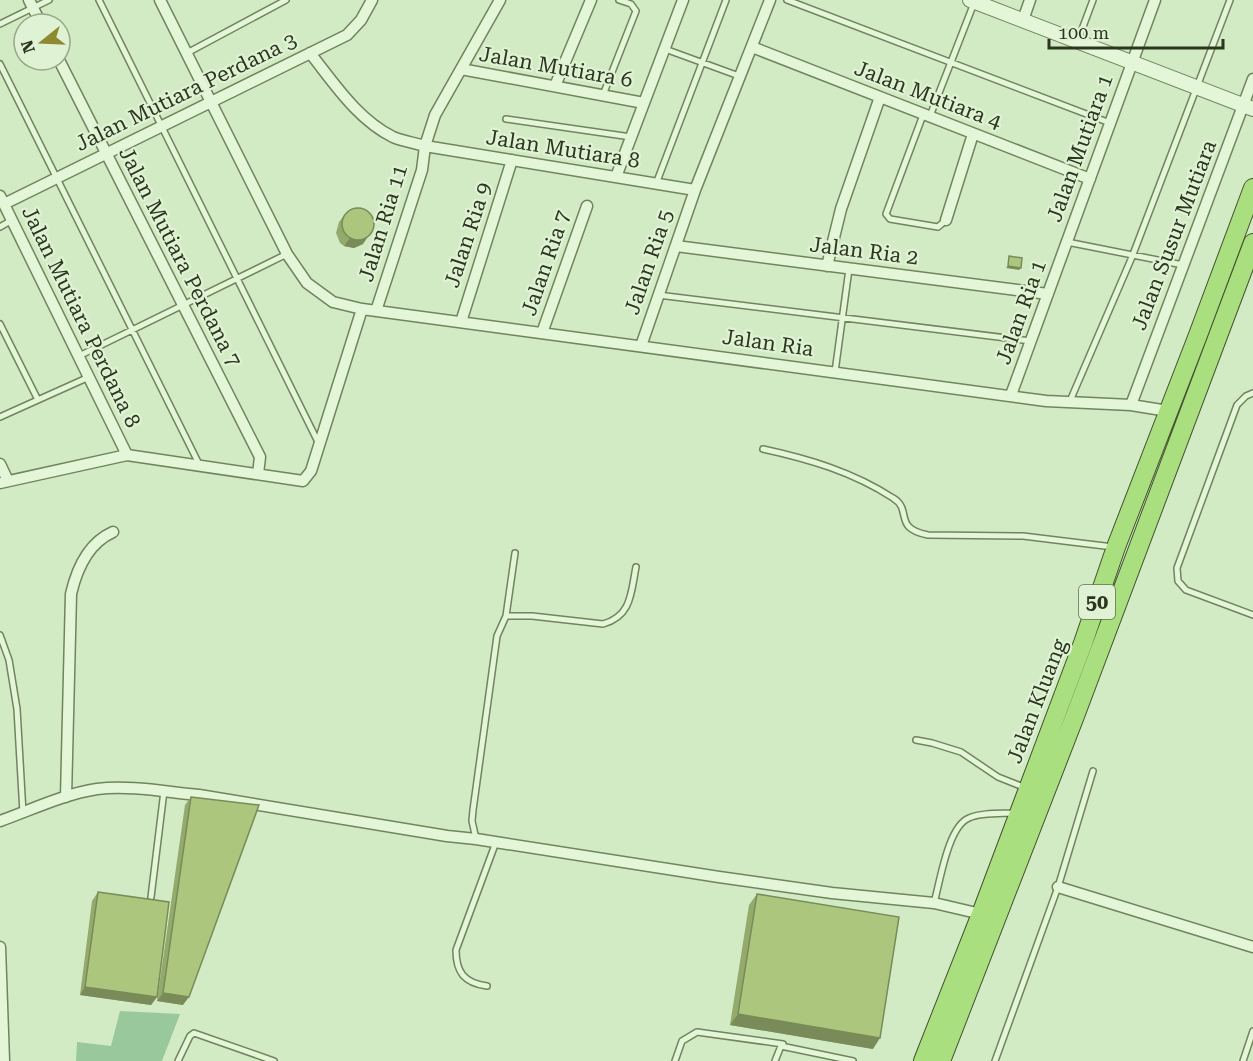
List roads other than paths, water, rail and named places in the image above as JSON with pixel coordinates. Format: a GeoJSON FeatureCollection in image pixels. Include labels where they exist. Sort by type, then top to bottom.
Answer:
{"type":"FeatureCollection","features":[{"type":"Feature","properties":{"kind":"highway","name":"Jalan Kluang"},"geometry":{"type":"LineString","coordinates":[[922,1061],[981,914],[1083,643],[1116,547],[1253,188]]}},
{"type":"Feature","properties":{"kind":"highway","name":"Jalan Kluang"},"geometry":{"type":"LineString","coordinates":[[941,1061],[1079,705],[1253,243]]}},
{"type":"Feature","properties":{"kind":"street","name":"Jalan Ria"},"geometry":{"type":"LineString","coordinates":[[160,0],[287,254],[307,283],[333,302],[376,311],[1069,403],[1131,405],[1168,411]]}},
{"type":"Feature","properties":{"kind":"street","name":"Jalan Mutiara Perdana 3"},"geometry":{"type":"LineString","coordinates":[[2,200],[57,178],[347,35],[361,20],[372,0]]}},
{"type":"Feature","properties":{"kind":"street","name":"Jalan Ria 11"},"geometry":{"type":"LineString","coordinates":[[376,311],[422,170],[425,146],[435,115],[500,0]]}},
{"type":"Feature","properties":{"kind":"street"},"geometry":{"type":"LineString","coordinates":[[555,86],[591,0]]}},
{"type":"Feature","properties":{"kind":"street"},"geometry":{"type":"LineString","coordinates":[[616,177],[683,0]]}},
{"type":"Feature","properties":{"kind":"street","name":"Jalan Ria 5"},"geometry":{"type":"LineString","coordinates":[[640,346],[695,190],[770,0]]}},
{"type":"Feature","properties":{"kind":"street"},"geometry":{"type":"LineString","coordinates":[[1023,20],[1030,0]]}},
{"type":"Feature","properties":{"kind":"street","name":"Jalan Mutiara 1"},"geometry":{"type":"LineString","coordinates":[[1067,242],[1155,0]]}},
{"type":"Feature","properties":{"kind":"street"},"geometry":{"type":"LineString","coordinates":[[972,1],[1248,107]]}},
{"type":"Feature","properties":{"kind":"street","name":"Jalan Mutiara 4"},"geometry":{"type":"LineString","coordinates":[[752,47],[1090,179]]}},
{"type":"Feature","properties":{"kind":"street","name":"Jalan Mutiara 8"},"geometry":{"type":"LineString","coordinates":[[310,53],[348,101],[394,137],[425,146],[695,190]]}},
{"type":"Feature","properties":{"kind":"street","name":"Jalan Mutiara 6"},"geometry":{"type":"LineString","coordinates":[[461,69],[644,103]]}},
{"type":"Feature","properties":{"kind":"street","name":"Jalan Mutiara Perdana 7"},"geometry":{"type":"LineString","coordinates":[[65,72],[260,458],[258,474]]}},
{"type":"Feature","properties":{"kind":"street","name":"Jalan Susur Mutiara"},"geometry":{"type":"LineString","coordinates":[[1131,405],[1183,265],[1248,107],[1253,79]]}},
{"type":"Feature","properties":{"kind":"street"},"geometry":{"type":"LineString","coordinates":[[827,266],[841,209],[880,97]]}},
{"type":"Feature","properties":{"kind":"street"},"geometry":{"type":"LineString","coordinates":[[946,220],[973,134]]}},
{"type":"Feature","properties":{"kind":"street","name":"Jalan Ria 9"},"geometry":{"type":"LineString","coordinates":[[460,322],[513,160]]}},
{"type":"Feature","properties":{"kind":"street","name":"Jalan Mutiara Perdana 8"},"geometry":{"type":"LineString","coordinates":[[2,200],[127,455]]}},
{"type":"Feature","properties":{"kind":"street","name":"Jalan Ria 7"},"geometry":{"type":"LineString","coordinates":[[542,333],[587,206]]}},
{"type":"Feature","properties":{"kind":"street","name":"Jalan Ria 1"},"geometry":{"type":"LineString","coordinates":[[1011,395],[1067,242]]}},
{"type":"Feature","properties":{"kind":"street","name":"Jalan Ria 2"},"geometry":{"type":"LineString","coordinates":[[676,246],[1048,294]]}},
{"type":"Feature","properties":{"kind":"street"},"geometry":{"type":"LineString","coordinates":[[0,464],[4,482],[127,455],[303,481],[311,471],[362,309]]}},
{"type":"Feature","properties":{"kind":"street"},"geometry":{"type":"LineString","coordinates":[[66,797],[71,594],[75,577],[90,549],[102,537],[113,532]]}},
{"type":"Feature","properties":{"kind":"street"},"geometry":{"type":"LineString","coordinates":[[0,821],[66,797],[97,789],[164,791],[719,877],[832,893],[934,903],[981,914]]}},
{"type":"Feature","properties":{"kind":"street"},"geometry":{"type":"LineString","coordinates":[[1058,887],[1253,947]]}},
{"type":"Feature","properties":{"kind":"street"},"geometry":{"type":"LineString","coordinates":[[0,947],[4,1061]]}},
{"type":"Feature","properties":{"kind":"lane"},"geometry":{"type":"LineString","coordinates":[[0,24],[31,4],[49,0]]}},
{"type":"Feature","properties":{"kind":"lane"},"geometry":{"type":"LineString","coordinates":[[99,0],[319,445]]}},
{"type":"Feature","properties":{"kind":"lane"},"geometry":{"type":"LineString","coordinates":[[187,53],[286,0]]}},
{"type":"Feature","properties":{"kind":"lane"},"geometry":{"type":"LineString","coordinates":[[603,95],[636,11],[631,4],[619,0]]}},
{"type":"Feature","properties":{"kind":"lane"},"geometry":{"type":"LineString","coordinates":[[656,184],[726,0]]}},
{"type":"Feature","properties":{"kind":"lane"},"geometry":{"type":"LineString","coordinates":[[787,0],[1110,123]]}},
{"type":"Feature","properties":{"kind":"lane"},"geometry":{"type":"LineString","coordinates":[[1077,41],[1093,0]]}},
{"type":"Feature","properties":{"kind":"lane"},"geometry":{"type":"LineString","coordinates":[[1069,403],[1132,256],[1230,0]]}},
{"type":"Feature","properties":{"kind":"lane"},"geometry":{"type":"LineString","coordinates":[[946,220],[938,227],[890,219],[886,214],[951,62],[972,1]]}},
{"type":"Feature","properties":{"kind":"lane"},"geometry":{"type":"LineString","coordinates":[[665,49],[740,76]]}},
{"type":"Feature","properties":{"kind":"lane"},"geometry":{"type":"LineString","coordinates":[[0,64],[200,466]]}},
{"type":"Feature","properties":{"kind":"lane"},"geometry":{"type":"LineString","coordinates":[[506,119],[631,137]]}},
{"type":"Feature","properties":{"kind":"lane"},"geometry":{"type":"LineString","coordinates":[[0,227],[12,220]]}},
{"type":"Feature","properties":{"kind":"lane"},"geometry":{"type":"LineString","coordinates":[[1067,242],[1183,265]]}},
{"type":"Feature","properties":{"kind":"lane"},"geometry":{"type":"LineString","coordinates":[[79,356],[287,254]]}},
{"type":"Feature","properties":{"kind":"lane"},"geometry":{"type":"LineString","coordinates":[[835,372],[849,269]]}},
{"type":"Feature","properties":{"kind":"lane"},"geometry":{"type":"LineString","coordinates":[[658,295],[1031,341]]}},
{"type":"Feature","properties":{"kind":"lane"},"geometry":{"type":"LineString","coordinates":[[0,324],[38,400]]}},
{"type":"Feature","properties":{"kind":"lane"},"geometry":{"type":"LineString","coordinates":[[0,417],[89,377]]}},
{"type":"Feature","properties":{"kind":"lane"},"geometry":{"type":"LineString","coordinates":[[1253,393],[1245,396],[1237,405],[1177,568],[1178,581],[1186,590],[1253,615]]}},
{"type":"Feature","properties":{"kind":"lane"},"geometry":{"type":"LineString","coordinates":[[763,448],[826,465],[875,486],[897,500],[908,528],[917,533],[1023,536],[1116,547]]}},
{"type":"Feature","properties":{"kind":"lane"},"geometry":{"type":"LineString","coordinates":[[476,839],[472,821],[473,810],[497,636],[506,616],[515,553]]}},
{"type":"Feature","properties":{"kind":"lane"},"geometry":{"type":"LineString","coordinates":[[506,616],[532,616],[603,624],[613,621],[628,606],[636,567]]}},
{"type":"Feature","properties":{"kind":"lane"},"geometry":{"type":"LineString","coordinates":[[0,635],[9,660],[18,709],[22,813]]}},
{"type":"Feature","properties":{"kind":"lane"},"geometry":{"type":"LineString","coordinates":[[916,740],[932,742],[961,752],[998,777],[1028,788]]}},
{"type":"Feature","properties":{"kind":"lane"},"geometry":{"type":"LineString","coordinates":[[995,1061],[1058,887],[1093,771]]}},
{"type":"Feature","properties":{"kind":"lane"},"geometry":{"type":"LineString","coordinates":[[152,897],[164,791]]}},
{"type":"Feature","properties":{"kind":"lane"},"geometry":{"type":"LineString","coordinates":[[934,903],[956,828],[969,818],[1018,813]]}},
{"type":"Feature","properties":{"kind":"lane"},"geometry":{"type":"LineString","coordinates":[[486,986],[473,984],[463,976],[456,964],[456,950],[496,842]]}},
{"type":"Feature","properties":{"kind":"lane"},"geometry":{"type":"LineString","coordinates":[[1243,1061],[1253,1031]]}},
{"type":"Feature","properties":{"kind":"lane"},"geometry":{"type":"LineString","coordinates":[[675,1061],[681,1041],[697,1032],[783,1044],[775,1061]]}},
{"type":"Feature","properties":{"kind":"lane"},"geometry":{"type":"LineString","coordinates":[[178,1061],[189,1036],[194,1033],[274,1061]]}},
{"type":"Feature","properties":{"kind":"lane"},"geometry":{"type":"LineString","coordinates":[[781,1046],[853,1061]]}}]}
